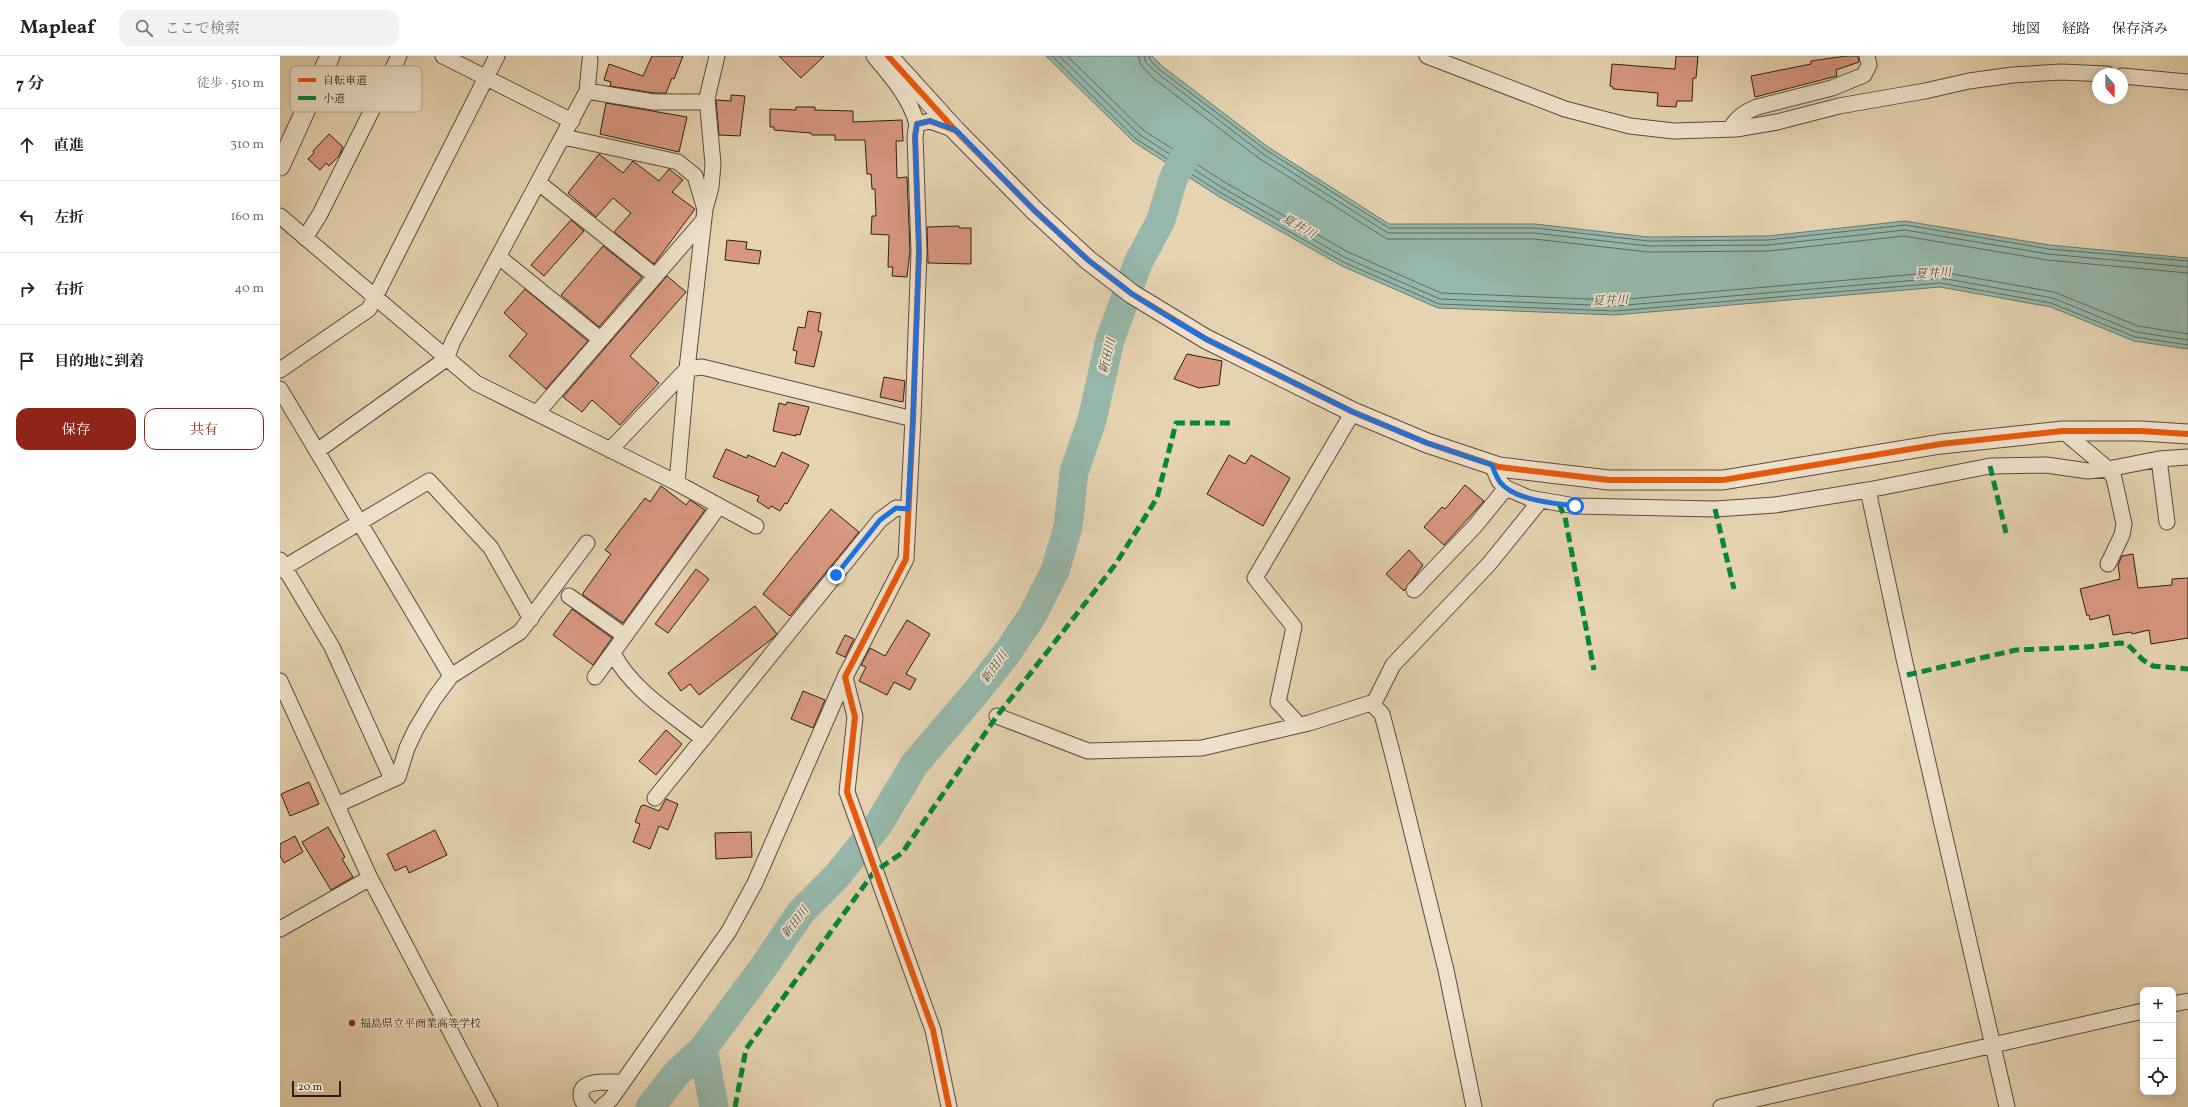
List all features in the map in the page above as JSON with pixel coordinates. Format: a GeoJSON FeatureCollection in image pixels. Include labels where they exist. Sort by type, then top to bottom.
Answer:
{"type":"FeatureCollection","features":[{"type":"Feature","properties":{"kind":"street"},"geometry":{"type":"LineString","coordinates":[[325,66],[330,56]]}},
{"type":"Feature","properties":{"kind":"street"},"geometry":{"type":"LineString","coordinates":[[394,66],[399,56]]}},
{"type":"Feature","properties":{"kind":"street"},"geometry":{"type":"LineString","coordinates":[[443,56],[572,121]]}},
{"type":"Feature","properties":{"kind":"street"},"geometry":{"type":"LineString","coordinates":[[280,370],[369,309],[497,56]]}},
{"type":"Feature","properties":{"kind":"street"},"geometry":{"type":"LineString","coordinates":[[677,483],[686,369],[704,215],[711,186],[713,164],[707,102],[717,56]]}},
{"type":"Feature","properties":{"kind":"street"},"geometry":{"type":"LineString","coordinates":[[602,1107],[611,1099],[729,931],[755,883],[845,677],[906,559],[919,251],[915,136],[917,124],[906,98],[874,56]]}},
{"type":"Feature","properties":{"kind":"street"},"geometry":{"type":"LineString","coordinates":[[888,56],[956,130],[1034,210],[1088,260],[1132,294],[1206,339],[1353,412],[1427,443],[1499,468],[1609,480],[1723,480],[1941,444],[2063,431],[2141,431],[2188,434]]}},
{"type":"Feature","properties":{"kind":"street"},"geometry":{"type":"LineString","coordinates":[[1426,56],[1565,109],[1602,120],[1630,126],[1674,131],[1730,129],[1777,122],[1839,106],[1925,91],[1976,80],[2013,75],[2060,72],[2092,73]]}},
{"type":"Feature","properties":{"kind":"street"},"geometry":{"type":"LineString","coordinates":[[1730,129],[1737,119],[1747,111],[1757,107],[1832,88],[1864,75],[1869,65],[1867,56]]}},
{"type":"Feature","properties":{"kind":"street"},"geometry":{"type":"LineString","coordinates":[[317,451],[446,359],[454,341],[564,137],[587,91],[590,60]]}},
{"type":"Feature","properties":{"kind":"street"},"geometry":{"type":"LineString","coordinates":[[2128,77],[2188,82]]}},
{"type":"Feature","properties":{"kind":"street"},"geometry":{"type":"LineString","coordinates":[[587,91],[653,102],[707,102]]}},
{"type":"Feature","properties":{"kind":"street"},"geometry":{"type":"LineString","coordinates":[[280,166],[305,112]]}},
{"type":"Feature","properties":{"kind":"street"},"geometry":{"type":"LineString","coordinates":[[305,238],[320,214],[371,112]]}},
{"type":"Feature","properties":{"kind":"street"},"geometry":{"type":"LineString","coordinates":[[917,124],[930,121],[956,130]]}},
{"type":"Feature","properties":{"kind":"street"},"geometry":{"type":"LineString","coordinates":[[564,137],[678,162],[695,176],[704,215]]}},
{"type":"Feature","properties":{"kind":"street"},"geometry":{"type":"LineString","coordinates":[[539,182],[655,276]]}},
{"type":"Feature","properties":{"kind":"street"},"geometry":{"type":"LineString","coordinates":[[537,413],[655,276],[704,215]]}},
{"type":"Feature","properties":{"kind":"street"},"geometry":{"type":"LineString","coordinates":[[280,216],[476,383],[677,483],[756,526]]}},
{"type":"Feature","properties":{"kind":"street"},"geometry":{"type":"LineString","coordinates":[[499,257],[600,339]]}},
{"type":"Feature","properties":{"kind":"street"},"geometry":{"type":"LineString","coordinates":[[610,450],[686,369],[702,367],[913,419]]}},
{"type":"Feature","properties":{"kind":"street"},"geometry":{"type":"LineString","coordinates":[[280,389],[451,676]]}},
{"type":"Feature","properties":{"kind":"street"},"geometry":{"type":"LineString","coordinates":[[1299,725],[1278,702],[1294,627],[1255,578],[1353,412]]}},
{"type":"Feature","properties":{"kind":"street"},"geometry":{"type":"LineString","coordinates":[[2063,431],[2108,470],[2114,478],[2124,524],[2122,535],[2108,564]]}},
{"type":"Feature","properties":{"kind":"street"},"geometry":{"type":"LineString","coordinates":[[1492,465],[1499,481],[1506,488],[1529,498],[1575,506],[1715,509],[1775,505],[1868,490],[1990,466],[2046,465],[2088,470],[2108,470],[2158,459],[2188,457]]}},
{"type":"Feature","properties":{"kind":"street"},"geometry":{"type":"LineString","coordinates":[[2158,459],[2167,522]]}},
{"type":"Feature","properties":{"kind":"street"},"geometry":{"type":"LineString","coordinates":[[392,779],[332,647],[281,566],[429,481],[492,548],[532,619]]}},
{"type":"Feature","properties":{"kind":"street"},"geometry":{"type":"LineString","coordinates":[[1414,590],[1475,526],[1506,488]]}},
{"type":"Feature","properties":{"kind":"street"},"geometry":{"type":"LineString","coordinates":[[1868,490],[1904,663],[1994,1044],[2007,1107]]}},
{"type":"Feature","properties":{"kind":"street"},"geometry":{"type":"LineString","coordinates":[[1373,705],[1393,665],[1490,564],[1540,500]]}},
{"type":"Feature","properties":{"kind":"street"},"geometry":{"type":"LineString","coordinates":[[595,677],[720,506]]}},
{"type":"Feature","properties":{"kind":"street"},"geometry":{"type":"LineString","coordinates":[[655,798],[880,520],[896,508],[908,509]]}},
{"type":"Feature","properties":{"kind":"street"},"geometry":{"type":"LineString","coordinates":[[337,805],[398,777],[407,748],[416,729],[434,699],[451,676],[520,632],[532,619],[586,544]]}},
{"type":"Feature","properties":{"kind":"street"},"geometry":{"type":"LineString","coordinates":[[569,596],[625,636]]}},
{"type":"Feature","properties":{"kind":"street"},"geometry":{"type":"LineString","coordinates":[[613,653],[621,669],[643,690],[703,739]]}},
{"type":"Feature","properties":{"kind":"street"},"geometry":{"type":"LineString","coordinates":[[845,677],[855,717],[846,792],[933,1030],[949,1107]]}},
{"type":"Feature","properties":{"kind":"street"},"geometry":{"type":"LineString","coordinates":[[280,681],[370,878],[490,1107]]}},
{"type":"Feature","properties":{"kind":"street"},"geometry":{"type":"LineString","coordinates":[[997,716],[1088,751],[1202,748],[1299,725],[1371,703],[1382,714],[1393,756],[1446,970],[1474,1107]]}},
{"type":"Feature","properties":{"kind":"street"},"geometry":{"type":"LineString","coordinates":[[280,929],[370,878]]}},
{"type":"Feature","properties":{"kind":"street"},"geometry":{"type":"LineString","coordinates":[[2176,1003],[2188,1001]]}},
{"type":"Feature","properties":{"kind":"street"},"geometry":{"type":"LineString","coordinates":[[1721,1107],[2140,1012]]}},
{"type":"Feature","properties":{"kind":"street"},"geometry":{"type":"LineString","coordinates":[[588,1107],[581,1098],[581,1092],[586,1085],[592,1083],[608,1084],[623,1082]]}},
{"type":"Feature","properties":{"kind":"water","name":"夏井川"},"geometry":{"type":"Polygon","coordinates":[[[1046,56],[1152,56],[1162,66],[1268,147],[1389,224],[1535,224],[1648,237],[1768,236],[1905,221],[2049,245],[2188,258],[2188,349],[2134,341],[2051,307],[1940,287],[1615,315],[1438,308],[1342,266],[1218,196],[1134,142],[1046,56]]]}},
{"type":"Feature","properties":{"kind":"building"},"geometry":{"type":"Polygon","coordinates":[[[652,56],[683,56],[674,79],[672,78],[666,93],[654,93],[610,86],[611,82],[604,80],[609,64],[643,76],[652,56]]]}},
{"type":"Feature","properties":{"kind":"building"},"geometry":{"type":"Polygon","coordinates":[[[779,56],[824,56],[801,78],[779,56]]]}},
{"type":"Feature","properties":{"kind":"building"},"geometry":{"type":"Polygon","coordinates":[[[1676,56],[1698,56],[1696,78],[1693,78],[1692,101],[1677,101],[1676,107],[1657,106],[1658,93],[1613,89],[1613,87],[1610,86],[1612,64],[1675,69],[1676,56]]]}},
{"type":"Feature","properties":{"kind":"building"},"geometry":{"type":"Polygon","coordinates":[[[1846,56],[1858,56],[1859,62],[1836,70],[1837,76],[1755,97],[1751,76],[1811,64],[1811,61],[1846,56]]]}},
{"type":"Feature","properties":{"kind":"building"},"geometry":{"type":"Polygon","coordinates":[[[731,95],[745,96],[740,136],[719,135],[716,100],[731,101],[731,95]]]}},
{"type":"Feature","properties":{"kind":"building"},"geometry":{"type":"Polygon","coordinates":[[[606,103],[687,117],[679,152],[600,134],[606,103]]]}},
{"type":"Feature","properties":{"kind":"building"},"geometry":{"type":"Polygon","coordinates":[[[796,107],[815,107],[815,110],[853,111],[853,122],[902,120],[903,141],[896,141],[897,178],[907,177],[910,251],[907,277],[892,276],[893,267],[888,267],[889,235],[871,234],[872,216],[876,216],[875,189],[872,189],[871,174],[867,174],[865,140],[835,140],[835,135],[812,135],[811,133],[774,130],[774,127],[770,127],[770,109],[796,110],[796,107]]]}},
{"type":"Feature","properties":{"kind":"building"},"geometry":{"type":"Polygon","coordinates":[[[329,134],[343,147],[339,156],[329,166],[326,163],[320,170],[308,159],[314,153],[313,151],[329,134]]]}},
{"type":"Feature","properties":{"kind":"building"},"geometry":{"type":"Polygon","coordinates":[[[599,154],[623,173],[633,161],[659,181],[669,169],[683,180],[672,192],[695,209],[654,264],[614,232],[631,213],[613,198],[596,217],[568,193],[599,154]]]}},
{"type":"Feature","properties":{"kind":"building"},"geometry":{"type":"Polygon","coordinates":[[[571,220],[584,231],[544,276],[531,265],[571,220]]]}},
{"type":"Feature","properties":{"kind":"building"},"geometry":{"type":"Polygon","coordinates":[[[959,226],[959,228],[971,228],[971,264],[928,263],[927,227],[959,226]]]}},
{"type":"Feature","properties":{"kind":"building"},"geometry":{"type":"Polygon","coordinates":[[[727,240],[747,242],[746,249],[761,251],[759,264],[725,260],[727,240]]]}},
{"type":"Feature","properties":{"kind":"building"},"geometry":{"type":"Polygon","coordinates":[[[603,246],[642,277],[599,327],[561,295],[603,246]]]}},
{"type":"Feature","properties":{"kind":"building"},"geometry":{"type":"Polygon","coordinates":[[[667,276],[686,292],[630,356],[659,383],[620,425],[592,400],[582,412],[563,397],[667,276]]]}},
{"type":"Feature","properties":{"kind":"building"},"geometry":{"type":"Polygon","coordinates":[[[525,289],[588,341],[546,389],[509,356],[527,334],[504,313],[525,289]]]}},
{"type":"Feature","properties":{"kind":"building"},"geometry":{"type":"Polygon","coordinates":[[[808,311],[821,313],[818,331],[822,332],[814,367],[795,363],[797,351],[793,350],[798,327],[805,328],[808,311]]]}},
{"type":"Feature","properties":{"kind":"building"},"geometry":{"type":"Polygon","coordinates":[[[1187,354],[1222,361],[1219,385],[1199,388],[1174,379],[1187,354]]]}},
{"type":"Feature","properties":{"kind":"building"},"geometry":{"type":"Polygon","coordinates":[[[884,377],[905,381],[903,402],[880,397],[884,377]]]}},
{"type":"Feature","properties":{"kind":"building"},"geometry":{"type":"Polygon","coordinates":[[[787,402],[809,407],[800,435],[796,434],[796,436],[773,431],[779,403],[786,405],[787,402]]]}},
{"type":"Feature","properties":{"kind":"building"},"geometry":{"type":"Polygon","coordinates":[[[726,449],[747,458],[748,455],[775,467],[782,452],[809,465],[787,504],[785,503],[780,511],[771,506],[769,509],[757,501],[759,496],[713,477],[726,449]]]}},
{"type":"Feature","properties":{"kind":"building"},"geometry":{"type":"Polygon","coordinates":[[[1229,455],[1245,464],[1251,455],[1290,478],[1263,526],[1207,494],[1229,455]]]}},
{"type":"Feature","properties":{"kind":"building"},"geometry":{"type":"Polygon","coordinates":[[[1465,485],[1484,501],[1444,545],[1424,527],[1442,507],[1445,509],[1465,485]]]}},
{"type":"Feature","properties":{"kind":"building"},"geometry":{"type":"Polygon","coordinates":[[[661,486],[686,505],[690,500],[705,510],[623,623],[583,595],[583,593],[611,554],[605,550],[645,498],[650,502],[661,486]]]}},
{"type":"Feature","properties":{"kind":"building"},"geometry":{"type":"Polygon","coordinates":[[[831,509],[859,532],[790,616],[763,594],[831,509]]]}},
{"type":"Feature","properties":{"kind":"building"},"geometry":{"type":"Polygon","coordinates":[[[1409,550],[1423,565],[1404,591],[1386,574],[1409,550]]]}},
{"type":"Feature","properties":{"kind":"building"},"geometry":{"type":"Polygon","coordinates":[[[2133,554],[2138,588],[2172,585],[2172,579],[2188,578],[2188,638],[2151,644],[2149,630],[2132,634],[2131,632],[2113,635],[2109,615],[2090,620],[2089,615],[2087,616],[2080,589],[2120,579],[2118,565],[2122,556],[2133,554]]]}},
{"type":"Feature","properties":{"kind":"building"},"geometry":{"type":"Polygon","coordinates":[[[696,569],[709,579],[668,633],[655,624],[696,569]]]}},
{"type":"Feature","properties":{"kind":"building"},"geometry":{"type":"Polygon","coordinates":[[[755,606],[777,634],[699,695],[690,684],[681,691],[668,673],[755,606]]]}},
{"type":"Feature","properties":{"kind":"building"},"geometry":{"type":"Polygon","coordinates":[[[572,609],[612,638],[593,665],[553,635],[572,609]]]}},
{"type":"Feature","properties":{"kind":"building"},"geometry":{"type":"Polygon","coordinates":[[[907,620],[930,634],[906,674],[916,679],[910,690],[894,682],[887,695],[859,681],[866,667],[861,665],[870,648],[885,656],[907,620]]]}},
{"type":"Feature","properties":{"kind":"building"},"geometry":{"type":"Polygon","coordinates":[[[845,635],[854,639],[845,657],[836,653],[845,635]]]}},
{"type":"Feature","properties":{"kind":"building"},"geometry":{"type":"Polygon","coordinates":[[[803,691],[825,700],[813,728],[791,719],[803,691]]]}},
{"type":"Feature","properties":{"kind":"building"},"geometry":{"type":"Polygon","coordinates":[[[666,730],[682,744],[656,775],[639,761],[666,730]]]}},
{"type":"Feature","properties":{"kind":"building"},"geometry":{"type":"Polygon","coordinates":[[[309,782],[319,804],[290,816],[281,794],[309,782]]]}},
{"type":"Feature","properties":{"kind":"building"},"geometry":{"type":"Polygon","coordinates":[[[666,799],[678,804],[668,830],[659,826],[650,849],[633,842],[640,824],[635,822],[641,806],[644,805],[659,811],[666,799]]]}},
{"type":"Feature","properties":{"kind":"building"},"geometry":{"type":"Polygon","coordinates":[[[328,827],[345,857],[342,859],[353,877],[331,890],[302,842],[328,827]]]}},
{"type":"Feature","properties":{"kind":"building"},"geometry":{"type":"Polygon","coordinates":[[[435,830],[447,855],[409,873],[406,866],[395,871],[387,854],[435,830]]]}},
{"type":"Feature","properties":{"kind":"building"},"geometry":{"type":"Polygon","coordinates":[[[751,832],[752,857],[716,859],[715,833],[751,832]]]}},
{"type":"Feature","properties":{"kind":"building"},"geometry":{"type":"Polygon","coordinates":[[[295,836],[303,852],[284,863],[280,856],[280,844],[295,836]]]}},
{"type":"Feature","properties":{"kind":"waterway","name":"新田川"},"geometry":{"type":"LineString","coordinates":[[650,1107],[677,1073],[703,1049],[765,965],[801,912],[836,877],[878,825],[914,765],[977,691],[1007,653],[1032,616],[1055,571],[1068,527],[1074,472],[1092,420],[1110,340],[1138,263],[1161,220],[1173,179],[1189,149]]}},
{"type":"Feature","properties":{"kind":"waterway"},"geometry":{"type":"LineString","coordinates":[[703,1049],[714,1107]]}},
{"type":"Feature","properties":{"kind":"marked path"},"geometry":{"type":"LineString","coordinates":[[735,1107],[746,1049],[874,872],[902,853],[997,716],[1115,565],[1157,498],[1176,423],[1230,423]]}},
{"type":"Feature","properties":{"kind":"marked path"},"geometry":{"type":"LineString","coordinates":[[1990,466],[2006,533]]}},
{"type":"Feature","properties":{"kind":"marked path"},"geometry":{"type":"LineString","coordinates":[[1559,504],[1565,517],[1594,670]]}},
{"type":"Feature","properties":{"kind":"marked path"},"geometry":{"type":"LineString","coordinates":[[1715,509],[1734,589]]}},
{"type":"Feature","properties":{"kind":"marked path"},"geometry":{"type":"LineString","coordinates":[[1907,675],[2016,650],[2087,647],[2120,643],[2127,644],[2143,660],[2153,666],[2188,669]]}},
{"type":"Feature","properties":{"kind":"cycle path"},"geometry":{"type":"LineString","coordinates":[[888,56],[955,130],[1034,210],[1088,260],[1132,294],[1206,339],[1353,412],[1427,443],[1499,467],[1609,480],[1723,480],[1941,444],[2063,431],[2141,431],[2188,434]]}},
{"type":"Feature","properties":{"kind":"cycle path"},"geometry":{"type":"LineString","coordinates":[[949,1107],[933,1030],[847,792],[855,717],[845,677],[906,559],[919,251],[915,136],[917,124],[930,121],[954,130]]}},
{"type":"Feature","properties":{"kind":"place","name":"福島県立平商業高等学校"},"geometry":{"type":"Point","coordinates":[352,1023]}},
{"type":"Feature","properties":{"kind":"route"},"geometry":{"type":"LineString","coordinates":[[836,575],[880,520],[896,508],[908,509],[919,251],[915,136],[917,124],[930,121],[956,130],[1034,210],[1088,260],[1132,294],[1172,319],[1206,339],[1353,412],[1427,443],[1492,465],[1499,481],[1506,488],[1529,498],[1575,506]]}}]}
